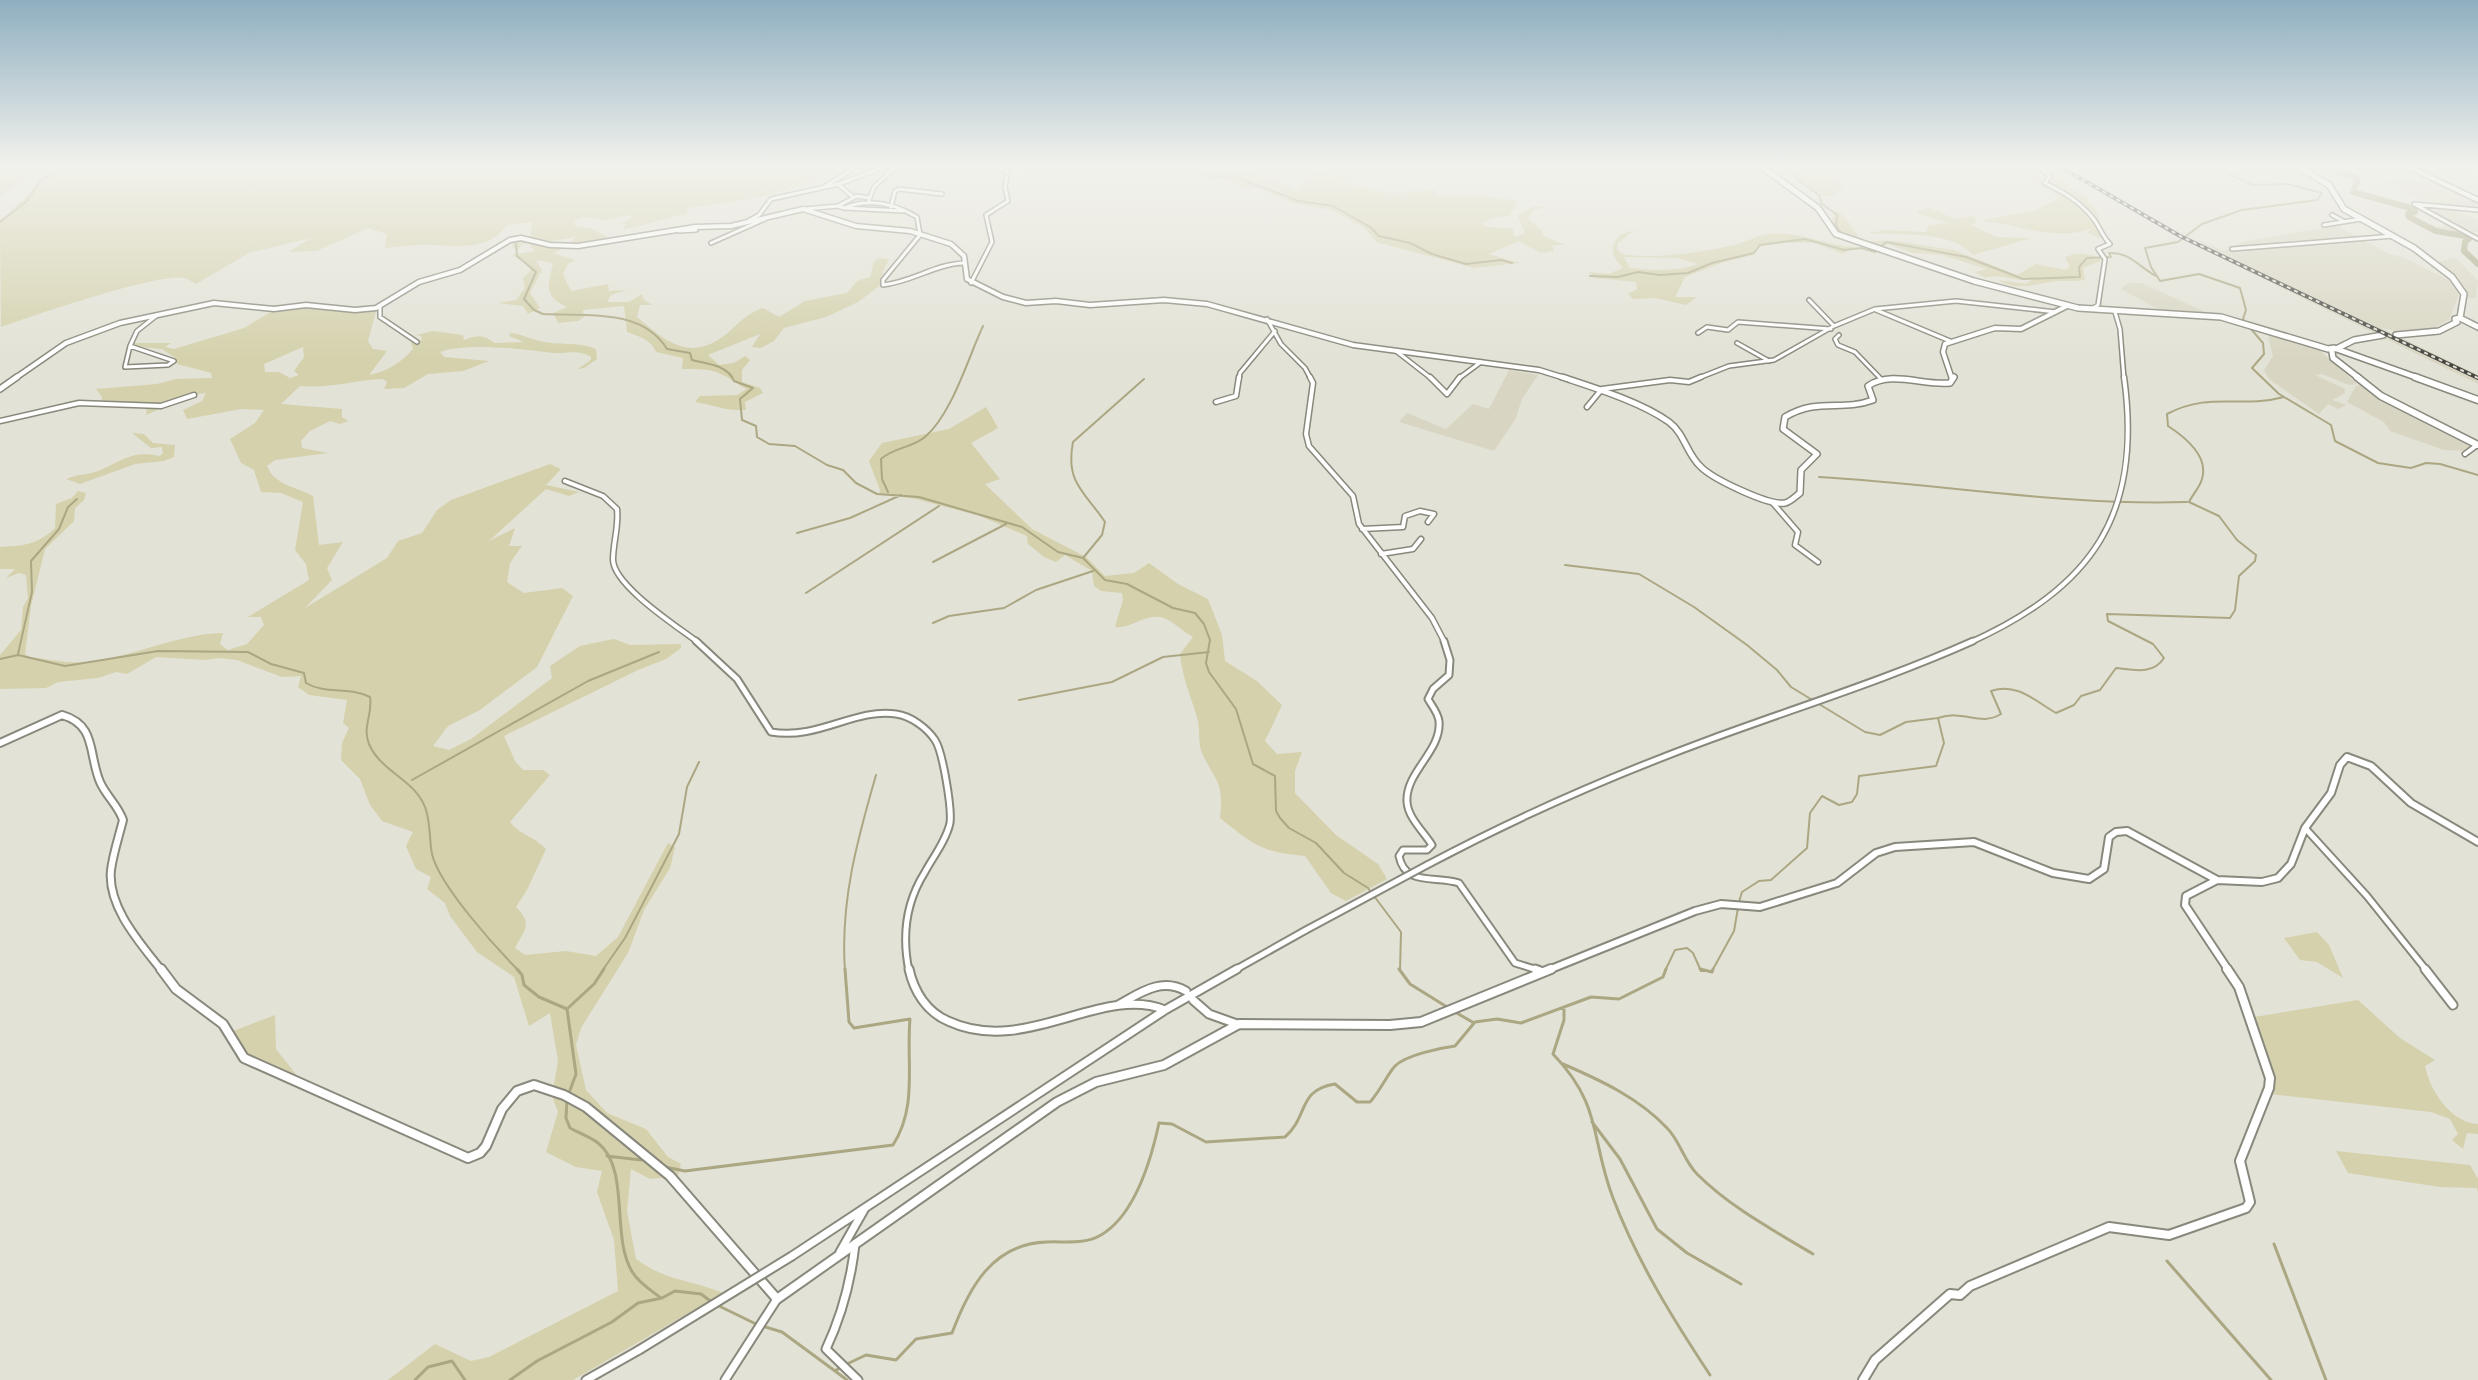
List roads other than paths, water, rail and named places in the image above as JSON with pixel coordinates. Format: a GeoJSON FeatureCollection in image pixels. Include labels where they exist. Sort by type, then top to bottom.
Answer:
{"type":"FeatureCollection","features":[{"type":"Feature","properties":{"kind":"main road"},"geometry":{"type":"LineString","coordinates":[[1834,231],[2006,291],[2067,306],[2115,312],[2211,315],[2237,321],[2334,350],[2478,400]]}},
{"type":"Feature","properties":{"kind":"main road"},"geometry":{"type":"LineString","coordinates":[[2386,231],[2436,263],[2462,288],[2464,297],[2458,320],[2439,331],[2396,335]]}},
{"type":"Feature","properties":{"kind":"main road"},"geometry":{"type":"LineString","coordinates":[[2458,320],[2478,327]]}},
{"type":"Feature","properties":{"kind":"main road"},"geometry":{"type":"LineString","coordinates":[[2334,350],[2354,340],[2383,335]]}},
{"type":"Feature","properties":{"kind":"main road"},"geometry":{"type":"LineString","coordinates":[[2334,350],[2333,358],[2368,387],[2478,445]]}},
{"type":"Feature","properties":{"kind":"street"},"geometry":{"type":"LineString","coordinates":[[0,389],[72,341],[120,323],[214,303],[274,309],[306,305],[355,310],[380,306],[419,282],[474,264],[510,240],[527,238],[550,245],[578,246],[668,231]]}},
{"type":"Feature","properties":{"kind":"street"},"geometry":{"type":"LineString","coordinates":[[663,232],[673,231]]}},
{"type":"Feature","properties":{"kind":"street"},"geometry":{"type":"LineString","coordinates":[[711,243],[737,231]]}},
{"type":"Feature","properties":{"kind":"street"},"geometry":{"type":"LineString","coordinates":[[907,231],[960,249],[967,279],[971,283],[1026,303],[1056,301],[1090,305],[1164,300],[1207,304],[1353,345],[1539,370],[1600,390],[1668,421],[1679,431],[1695,460],[1707,473],[1772,502],[1786,503],[1795,500],[1800,493],[1801,470],[1817,454],[1783,429],[1785,417],[1797,408],[1823,401],[1865,404],[1873,400],[1868,386],[1881,379],[1950,383],[1954,377],[1942,348],[1950,341],[1995,328],[2021,329],[2067,306]]}},
{"type":"Feature","properties":{"kind":"street"},"geometry":{"type":"LineString","coordinates":[[971,283],[994,241],[995,231]]}},
{"type":"Feature","properties":{"kind":"street"},"geometry":{"type":"LineString","coordinates":[[2090,310],[2098,305],[2105,258],[2098,249],[2110,244],[2099,231]]}},
{"type":"Feature","properties":{"kind":"street"},"geometry":{"type":"LineString","coordinates":[[920,235],[883,280],[883,285],[893,285],[944,266],[964,263]]}},
{"type":"Feature","properties":{"kind":"street"},"geometry":{"type":"LineString","coordinates":[[2232,249],[2394,236]]}},
{"type":"Feature","properties":{"kind":"street"},"geometry":{"type":"LineString","coordinates":[[1809,300],[1833,328]]}},
{"type":"Feature","properties":{"kind":"street"},"geometry":{"type":"LineString","coordinates":[[1587,407],[1600,390],[1667,381],[1689,382],[1729,366],[1770,361],[1875,309],[1956,301],[2057,313]]}},
{"type":"Feature","properties":{"kind":"street"},"geometry":{"type":"LineString","coordinates":[[380,306],[380,317],[417,342]]}},
{"type":"Feature","properties":{"kind":"street"},"geometry":{"type":"LineString","coordinates":[[1875,309],[1950,341]]}},
{"type":"Feature","properties":{"kind":"street"},"geometry":{"type":"LineString","coordinates":[[586,1380],[792,1256],[1165,1010],[1427,865],[1574,793],[1962,647],[2030,611],[2067,583],[2086,563],[2105,538],[2123,497],[2129,469],[2130,433],[2121,358],[2121,329],[2115,312]]}},
{"type":"Feature","properties":{"kind":"street"},"geometry":{"type":"LineString","coordinates":[[129,346],[174,361],[168,365],[125,367],[129,346],[142,323],[164,313]]}},
{"type":"Feature","properties":{"kind":"street"},"geometry":{"type":"LineString","coordinates":[[1266,319],[1281,344],[1305,368],[1313,383],[1306,434],[1309,446],[1353,496],[1361,529],[1440,629],[1450,660],[1449,675],[1428,699],[1438,717],[1439,729],[1407,793],[1412,815],[1432,845],[1427,850],[1403,850],[1399,856],[1401,866],[1416,879],[1446,879],[1459,883],[1515,963],[1545,973]]}},
{"type":"Feature","properties":{"kind":"street"},"geometry":{"type":"LineString","coordinates":[[1698,333],[1707,327],[1728,330],[1738,322],[1833,328]]}},
{"type":"Feature","properties":{"kind":"street"},"geometry":{"type":"LineString","coordinates":[[1216,402],[1236,396],[1240,373],[1275,331]]}},
{"type":"Feature","properties":{"kind":"street"},"geometry":{"type":"LineString","coordinates":[[1839,335],[1835,339],[1838,345],[1855,352],[1881,379]]}},
{"type":"Feature","properties":{"kind":"street"},"geometry":{"type":"LineString","coordinates":[[1737,343],[1770,361]]}},
{"type":"Feature","properties":{"kind":"street"},"geometry":{"type":"LineString","coordinates":[[1396,351],[1420,368],[1447,394],[1472,367],[1482,362]]}},
{"type":"Feature","properties":{"kind":"street"},"geometry":{"type":"LineString","coordinates":[[0,421],[79,403],[161,406],[194,395]]}},
{"type":"Feature","properties":{"kind":"street"},"geometry":{"type":"LineString","coordinates":[[2465,454],[2478,445]]}},
{"type":"Feature","properties":{"kind":"street"},"geometry":{"type":"LineString","coordinates":[[565,481],[603,496],[617,509],[619,527],[613,562],[624,583],[710,652],[737,679],[771,732],[807,734],[855,718],[886,715],[917,722],[935,739],[947,779],[950,823],[917,883],[907,916],[905,958],[917,991],[933,1013],[968,1031],[1001,1035],[1117,1005],[1159,984],[1177,985],[1186,991]]}},
{"type":"Feature","properties":{"kind":"street"},"geometry":{"type":"LineString","coordinates":[[1772,502],[1798,532],[1795,545],[1818,562]]}},
{"type":"Feature","properties":{"kind":"street"},"geometry":{"type":"LineString","coordinates":[[1361,529],[1403,527],[1405,516],[1420,511],[1434,514],[1428,522]]}},
{"type":"Feature","properties":{"kind":"street"},"geometry":{"type":"LineString","coordinates":[[1380,554],[1413,549],[1421,539]]}},
{"type":"Feature","properties":{"kind":"street"},"geometry":{"type":"LineString","coordinates":[[0,743],[62,715],[75,720],[90,736],[95,749],[94,769],[123,820],[111,870],[116,903],[139,942],[176,989],[223,1024],[244,1058],[468,1158],[480,1153],[502,1109],[517,1091],[534,1085],[568,1096],[670,1176],[777,1299]]}},
{"type":"Feature","properties":{"kind":"street"},"geometry":{"type":"LineString","coordinates":[[1193,1000],[1209,1014],[1239,1024],[1398,1025],[1440,1016],[1695,911],[1721,904],[1760,907],[1837,883],[1876,853],[1895,847],[1974,842],[2053,873],[2089,879],[2104,869],[2109,837],[2122,831],[2132,833],[2217,880],[2258,882],[2278,878],[2291,864],[2305,828],[2331,793],[2343,759],[2354,757],[2372,765],[2404,798],[2478,842]]}},
{"type":"Feature","properties":{"kind":"street"},"geometry":{"type":"LineString","coordinates":[[2305,828],[2367,896],[2453,1005]]}},
{"type":"Feature","properties":{"kind":"street"},"geometry":{"type":"LineString","coordinates":[[1863,1380],[1875,1360],[1950,1294],[1960,1295],[1970,1286],[2109,1227],[2124,1226],[2169,1235],[2246,1208],[2250,1202],[2249,1192],[2240,1161],[2269,1088],[2270,1078],[2239,987],[2185,905],[2186,896],[2217,880]]}},
{"type":"Feature","properties":{"kind":"street"},"geometry":{"type":"LineString","coordinates":[[1117,1005],[1165,1010]]}},
{"type":"Feature","properties":{"kind":"street"},"geometry":{"type":"LineString","coordinates":[[725,1380],[777,1299],[840,1252],[1080,1089],[1164,1065],[1239,1024]]}},
{"type":"Feature","properties":{"kind":"street"},"geometry":{"type":"LineString","coordinates":[[840,1252],[844,1241],[863,1217],[865,1207]]}},
{"type":"Feature","properties":{"kind":"street"},"geometry":{"type":"LineString","coordinates":[[855,1242],[852,1273],[839,1321],[826,1349],[858,1380]]}},
{"type":"Feature","properties":{"kind":"waterway"},"geometry":{"type":"LineString","coordinates":[[1374,231],[1379,236],[1410,243],[1432,254],[1466,264],[1501,260],[1512,263]]}},
{"type":"Feature","properties":{"kind":"waterway"},"geometry":{"type":"LineString","coordinates":[[2192,231],[2178,242],[2145,248],[2151,267],[2160,281],[2199,274],[2240,288],[2246,310],[2243,319],[2247,324]]}},
{"type":"Feature","properties":{"kind":"waterway"},"geometry":{"type":"LineString","coordinates":[[2438,231],[2471,237],[2465,242],[2464,251],[2478,264]]}},
{"type":"Feature","properties":{"kind":"waterway"},"geometry":{"type":"LineString","coordinates":[[1590,276],[1618,277],[1638,272],[1660,275],[1688,273],[1712,263],[1754,253],[1760,245],[1805,239],[1844,250],[1861,248],[1875,252],[1886,242],[1966,257],[2023,279],[2080,277],[2079,267],[2087,258],[2111,257],[2109,253],[2116,253],[2129,257],[2156,276]]}},
{"type":"Feature","properties":{"kind":"waterway"},"geometry":{"type":"LineString","coordinates":[[516,244],[517,256],[536,272],[524,299],[534,310],[543,314],[611,317],[643,327],[667,349],[690,353],[692,360],[722,368],[734,381],[753,388],[740,399],[742,420],[756,426],[757,437],[769,444],[795,446],[827,465],[843,470],[856,483],[877,494],[900,496]]}},
{"type":"Feature","properties":{"kind":"waterway"},"geometry":{"type":"LineString","coordinates":[[888,492],[882,479],[881,459],[920,441],[935,427],[951,400],[983,326]]}},
{"type":"Feature","properties":{"kind":"waterway"},"geometry":{"type":"LineString","coordinates":[[2251,329],[2263,343],[2264,354],[2252,368],[2279,394],[2331,425],[2335,441],[2378,463],[2411,468],[2426,463],[2440,464],[2478,475]]}},
{"type":"Feature","properties":{"kind":"waterway"},"geometry":{"type":"LineString","coordinates":[[1083,558],[1102,535],[1105,522],[1074,477],[1073,442],[1144,379]]}},
{"type":"Feature","properties":{"kind":"waterway"},"geometry":{"type":"LineString","coordinates":[[1938,718],[1956,715],[1993,718],[2001,714],[1991,691],[2000,689],[2025,694],[2056,713],[2074,705],[2081,696],[2100,690],[2116,668],[2143,670],[2160,663],[2164,658],[2153,644],[2108,621],[2107,614],[2230,618],[2235,610],[2239,576],[2255,561],[2256,555],[2237,540],[2219,516],[2189,502],[2201,482],[2202,463],[2194,448],[2168,426],[2167,414],[2198,403],[2284,397]]}},
{"type":"Feature","properties":{"kind":"waterway"},"geometry":{"type":"LineString","coordinates":[[1819,477],[2049,498],[2187,502]]}},
{"type":"Feature","properties":{"kind":"waterway"},"geometry":{"type":"LineString","coordinates":[[797,533],[850,518],[900,496]]}},
{"type":"Feature","properties":{"kind":"waterway"},"geometry":{"type":"LineString","coordinates":[[900,496],[919,497],[1022,527],[1058,552],[1083,558]]}},
{"type":"Feature","properties":{"kind":"waterway"},"geometry":{"type":"LineString","coordinates":[[18,654],[32,592],[31,561],[59,529],[68,507],[77,499]]}},
{"type":"Feature","properties":{"kind":"waterway"},"geometry":{"type":"LineString","coordinates":[[806,593],[939,506]]}},
{"type":"Feature","properties":{"kind":"waterway"},"geometry":{"type":"LineString","coordinates":[[933,562],[1006,524]]}},
{"type":"Feature","properties":{"kind":"waterway"},"geometry":{"type":"LineString","coordinates":[[1083,558],[1105,580],[1127,584],[1173,608],[1195,613],[1204,624],[1210,640],[1208,652]]}},
{"type":"Feature","properties":{"kind":"waterway"},"geometry":{"type":"LineString","coordinates":[[1565,565],[1639,574],[1694,607],[1747,645],[1777,670],[1791,687],[1865,732],[1880,735],[1906,722],[1938,718]]}},
{"type":"Feature","properties":{"kind":"waterway"},"geometry":{"type":"LineString","coordinates":[[933,623],[949,616],[1004,608],[1036,590],[1093,571]]}},
{"type":"Feature","properties":{"kind":"waterway"},"geometry":{"type":"LineString","coordinates":[[0,659],[18,655],[65,666],[158,651],[248,652],[271,664],[304,673],[306,683],[314,687],[370,697],[367,738],[374,754],[420,797],[428,819],[432,854],[445,882],[483,932],[519,971]]}},
{"type":"Feature","properties":{"kind":"waterway"},"geometry":{"type":"LineString","coordinates":[[412,780],[588,681],[659,652]]}},
{"type":"Feature","properties":{"kind":"waterway"},"geometry":{"type":"LineString","coordinates":[[1019,700],[1112,682],[1163,657],[1208,652]]}},
{"type":"Feature","properties":{"kind":"waterway"},"geometry":{"type":"LineString","coordinates":[[1208,652],[1206,663],[1209,672],[1236,709],[1253,764],[1275,776],[1276,811],[1280,818],[1289,828],[1316,843],[1344,873],[1368,888],[1401,932],[1400,970]]}},
{"type":"Feature","properties":{"kind":"waterway"},"geometry":{"type":"LineString","coordinates":[[1739,902],[1742,892],[1759,881],[1771,880],[1807,848],[1810,813],[1822,796],[1839,805],[1852,802],[1857,794],[1859,776],[1936,766],[1944,743],[1938,718]]}},
{"type":"Feature","properties":{"kind":"waterway"},"geometry":{"type":"LineString","coordinates":[[602,971],[625,938],[679,834],[687,787],[699,762]]}},
{"type":"Feature","properties":{"kind":"waterway"},"geometry":{"type":"LineString","coordinates":[[845,971],[848,896],[876,775]]}},
{"type":"Feature","properties":{"kind":"waterway"},"geometry":{"type":"LineString","coordinates":[[1713,969],[1734,931],[1738,908]]}},
{"type":"Feature","properties":{"kind":"waterway"},"geometry":{"type":"LineString","coordinates":[[1665,971],[1675,950],[1687,948],[1693,953],[1700,969]]}},
{"type":"Feature","properties":{"kind":"waterway"},"geometry":{"type":"LineString","coordinates":[[517,969],[524,985],[539,997],[567,1009]]}},
{"type":"Feature","properties":{"kind":"waterway"},"geometry":{"type":"LineString","coordinates":[[567,1009],[594,984],[604,969]]}},
{"type":"Feature","properties":{"kind":"waterway"},"geometry":{"type":"LineString","coordinates":[[665,1167],[685,1171],[893,1145],[906,1115],[910,1019],[854,1028],[849,1022],[845,969]]}},
{"type":"Feature","properties":{"kind":"waterway"},"geometry":{"type":"LineString","coordinates":[[1564,1007],[1591,997],[1619,999],[1663,977],[1666,969]]}},
{"type":"Feature","properties":{"kind":"waterway"},"geometry":{"type":"LineString","coordinates":[[1700,969],[1712,972],[1713,969]]}},
{"type":"Feature","properties":{"kind":"waterway"},"geometry":{"type":"LineString","coordinates":[[1700,969],[1706,971]]}},
{"type":"Feature","properties":{"kind":"waterway"},"geometry":{"type":"LineString","coordinates":[[1400,970],[1410,984],[1447,1007]]}},
{"type":"Feature","properties":{"kind":"waterway"},"geometry":{"type":"LineString","coordinates":[[847,1364],[866,1355],[896,1360],[916,1339],[952,1333],[966,1300],[985,1271],[1011,1251],[1046,1242],[1088,1240],[1113,1226],[1140,1185],[1159,1123],[1172,1124],[1206,1142],[1285,1137],[1298,1121],[1309,1098],[1323,1087],[1335,1084],[1357,1102],[1370,1102],[1400,1062],[1455,1046],[1475,1022],[1497,1019],[1521,1023],[1564,1007]]}},
{"type":"Feature","properties":{"kind":"waterway"},"geometry":{"type":"LineString","coordinates":[[1564,1007],[1564,1020],[1553,1054],[1580,1090],[1593,1123]]}},
{"type":"Feature","properties":{"kind":"waterway"},"geometry":{"type":"LineString","coordinates":[[567,1009],[576,1074],[569,1093]]}},
{"type":"Feature","properties":{"kind":"waterway"},"geometry":{"type":"LineString","coordinates":[[1455,1012],[1474,1023]]}},
{"type":"Feature","properties":{"kind":"waterway"},"geometry":{"type":"LineString","coordinates":[[1563,1064],[1605,1083],[1656,1117],[1671,1133],[1693,1169],[1710,1186],[1752,1217],[1813,1254]]}},
{"type":"Feature","properties":{"kind":"waterway"},"geometry":{"type":"LineString","coordinates":[[567,1099],[566,1118],[570,1128],[598,1143],[608,1156]]}},
{"type":"Feature","properties":{"kind":"waterway"},"geometry":{"type":"LineString","coordinates":[[1593,1123],[1620,1159],[1657,1229],[1687,1253],[1741,1284]]}},
{"type":"Feature","properties":{"kind":"waterway"},"geometry":{"type":"LineString","coordinates":[[1593,1123],[1606,1177],[1633,1244],[1669,1311],[1710,1375]]}},
{"type":"Feature","properties":{"kind":"waterway"},"geometry":{"type":"LineString","coordinates":[[608,1156],[641,1160]]}},
{"type":"Feature","properties":{"kind":"waterway"},"geometry":{"type":"LineString","coordinates":[[608,1156],[618,1187],[626,1259],[636,1277],[661,1298]]}},
{"type":"Feature","properties":{"kind":"waterway"},"geometry":{"type":"LineString","coordinates":[[2274,1244],[2326,1380]]}},
{"type":"Feature","properties":{"kind":"waterway"},"geometry":{"type":"LineString","coordinates":[[2167,1261],[2271,1380]]}},
{"type":"Feature","properties":{"kind":"waterway"},"geometry":{"type":"LineString","coordinates":[[510,1380],[537,1361],[612,1322],[638,1303],[662,1298],[675,1291],[701,1294],[713,1303]]}},
{"type":"Feature","properties":{"kind":"waterway"},"geometry":{"type":"LineString","coordinates":[[719,1306],[756,1324]]}},
{"type":"Feature","properties":{"kind":"waterway"},"geometry":{"type":"LineString","coordinates":[[762,1326],[782,1332],[835,1371]]}},
{"type":"Feature","properties":{"kind":"waterway"},"geometry":{"type":"LineString","coordinates":[[415,1380],[428,1367],[452,1361],[465,1380]]}},
{"type":"Feature","properties":{"kind":"waterway"},"geometry":{"type":"LineString","coordinates":[[835,1371],[841,1367]]}},
{"type":"Feature","properties":{"kind":"waterway"},"geometry":{"type":"LineString","coordinates":[[835,1371],[847,1380]]}},
{"type":"Feature","properties":{"kind":"railway"},"geometry":{"type":"LineString","coordinates":[[2172,231],[2478,378]]}}]}
